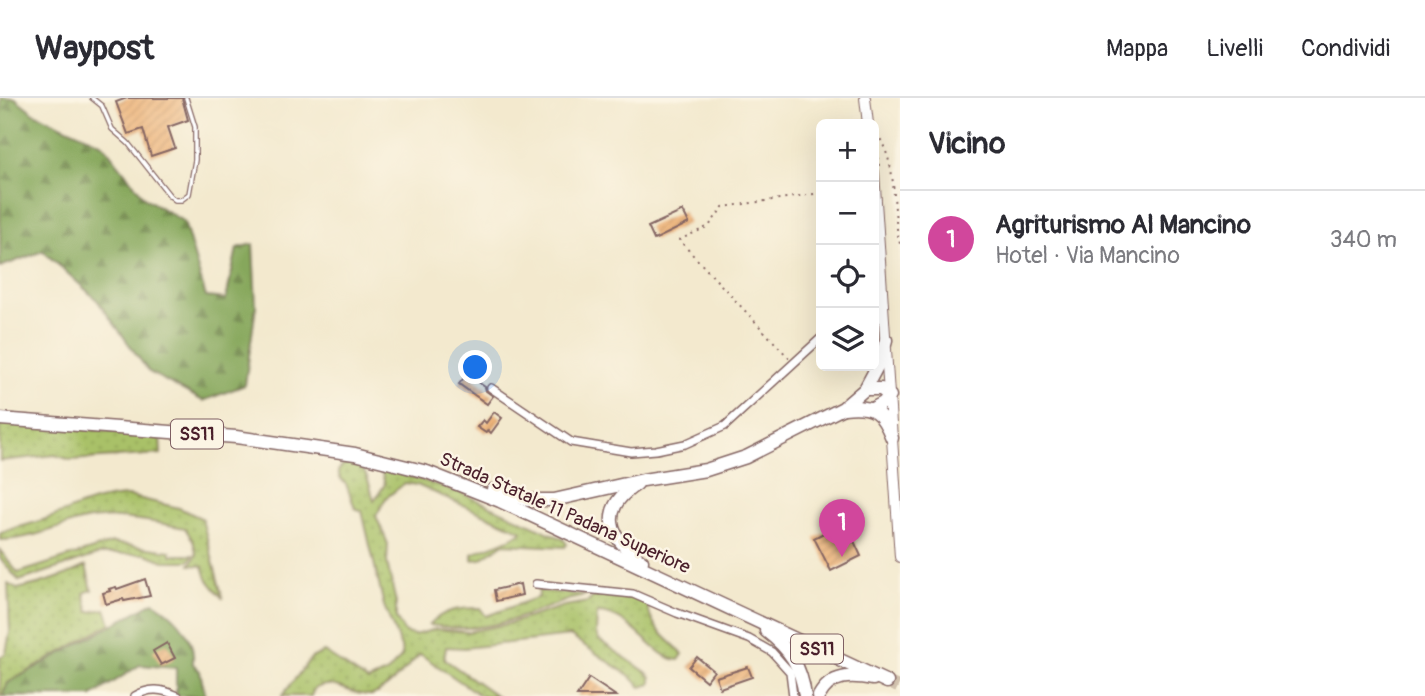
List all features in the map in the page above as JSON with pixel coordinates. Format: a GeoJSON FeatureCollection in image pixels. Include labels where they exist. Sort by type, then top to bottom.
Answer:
{"type":"FeatureCollection","features":[{"type":"Feature","properties":{"kind":"highway"},"geometry":{"type":"LineString","coordinates":[[392,463],[430,467],[528,500],[554,500],[643,480],[706,470],[760,451],[843,408],[865,389],[880,361],[886,340]]}},
{"type":"Feature","properties":{"kind":"highway"},"geometry":{"type":"LineString","coordinates":[[865,389],[881,389],[890,396],[872,409]]}},
{"type":"Feature","properties":{"kind":"highway"},"geometry":{"type":"LineString","coordinates":[[843,408],[861,406],[872,409],[886,422],[892,438]]}},
{"type":"Feature","properties":{"kind":"highway","name":"Strada Statale 11 Padana Superiore"},"geometry":{"type":"LineString","coordinates":[[0,419],[236,437],[355,454],[469,487],[887,682],[842,677],[827,685],[819,696]]}},
{"type":"Feature","properties":{"kind":"highway"},"geometry":{"type":"LineString","coordinates":[[643,480],[619,498],[611,521],[614,532],[621,544],[632,554],[674,582]]}},
{"type":"Feature","properties":{"kind":"highway"},"geometry":{"type":"LineString","coordinates":[[747,616],[788,649],[800,669],[805,696]]}},
{"type":"Feature","properties":{"kind":"main road"},"geometry":{"type":"LineString","coordinates":[[865,98],[870,119]]}},
{"type":"Feature","properties":{"kind":"main road"},"geometry":{"type":"LineString","coordinates":[[879,245],[900,557]]}},
{"type":"Feature","properties":{"kind":"street"},"geometry":{"type":"LineString","coordinates":[[491,388],[570,442],[631,452],[656,450],[685,444],[725,426],[816,343]]}},
{"type":"Feature","properties":{"kind":"street"},"geometry":{"type":"LineString","coordinates":[[536,584],[633,594],[749,639],[772,652],[790,672],[793,696]]}},
{"type":"Feature","properties":{"kind":"street"},"geometry":{"type":"LineString","coordinates":[[135,696],[145,690],[159,689],[178,696]]}},
{"type":"Feature","properties":{"kind":"lane"},"geometry":{"type":"LineString","coordinates":[[92,98],[102,106],[112,129],[128,143],[175,200],[181,200],[189,194],[195,160],[195,127],[186,98]]}},
{"type":"Feature","properties":{"kind":"path"},"geometry":{"type":"LineString","coordinates":[[879,140],[889,157],[896,188],[895,226],[900,244]]}},
{"type":"Feature","properties":{"kind":"path"},"geometry":{"type":"LineString","coordinates":[[800,359],[788,358],[679,240],[709,226],[723,207],[816,194]]}},
{"type":"Feature","properties":{"kind":"green space"},"geometry":{"type":"Polygon","coordinates":[[[1,98],[15,98],[34,113],[103,144],[145,198],[184,222],[206,297],[226,299],[237,248],[253,244],[256,306],[245,385],[203,401],[149,372],[97,300],[43,251],[0,267],[1,98]]]}},
{"type":"Feature","properties":{"kind":"green space"},"geometry":{"type":"Polygon","coordinates":[[[0,422],[160,435],[161,454],[71,460],[55,455],[0,461],[0,422]]]}},
{"type":"Feature","properties":{"kind":"green space"},"geometry":{"type":"Polygon","coordinates":[[[354,462],[365,474],[374,501],[385,484],[381,471],[387,469],[462,493],[563,539],[567,544],[565,547],[503,544],[481,559],[472,560],[472,554],[522,531],[417,485],[405,483],[386,498],[376,516],[388,544],[387,562],[396,603],[396,618],[405,633],[414,635],[436,629],[468,632],[588,602],[596,594],[631,596],[647,604],[656,627],[683,654],[679,660],[669,658],[621,620],[597,613],[596,634],[599,640],[646,672],[651,677],[651,684],[641,687],[630,676],[570,636],[464,648],[446,647],[444,659],[497,696],[481,696],[420,654],[391,683],[372,695],[329,685],[314,689],[311,696],[282,696],[311,658],[324,652],[368,681],[388,672],[402,656],[401,647],[384,606],[362,511],[355,508],[338,471],[343,465],[354,462]]]}},
{"type":"Feature","properties":{"kind":"green space"},"geometry":{"type":"Polygon","coordinates":[[[129,496],[179,508],[203,519],[223,599],[207,579],[203,566],[190,565],[197,555],[185,528],[133,519],[107,518],[81,521],[20,538],[0,540],[0,533],[79,506],[97,500],[129,496]]]}},
{"type":"Feature","properties":{"kind":"green space"},"geometry":{"type":"Polygon","coordinates":[[[112,543],[171,551],[171,555],[194,555],[189,561],[164,561],[146,554],[100,554],[19,581],[0,558],[0,550],[18,573],[112,543]]]}},
{"type":"Feature","properties":{"kind":"green space"},"geometry":{"type":"Polygon","coordinates":[[[86,566],[92,590],[84,593],[89,612],[106,609],[111,623],[8,683],[0,696],[0,658],[6,653],[10,632],[8,584],[17,589],[26,587],[61,577],[86,566]]]}},
{"type":"Feature","properties":{"kind":"green space"},"geometry":{"type":"Polygon","coordinates":[[[538,586],[541,591],[585,595],[489,625],[463,628],[429,625],[440,616],[459,609],[480,608],[486,616],[539,597],[538,586]]]}},
{"type":"Feature","properties":{"kind":"green space"},"geometry":{"type":"Polygon","coordinates":[[[154,602],[177,620],[188,636],[193,664],[200,671],[205,696],[176,696],[176,668],[140,665],[92,696],[2,696],[8,683],[154,602]]]}},
{"type":"Feature","properties":{"kind":"building"},"geometry":{"type":"Polygon","coordinates":[[[127,98],[182,98],[188,120],[168,127],[175,148],[151,156],[143,129],[128,134],[116,102],[127,98]]]}},
{"type":"Feature","properties":{"kind":"building"},"geometry":{"type":"Polygon","coordinates":[[[683,211],[689,223],[654,240],[648,227],[683,211]]]}},
{"type":"Feature","properties":{"kind":"building"},"geometry":{"type":"Polygon","coordinates":[[[467,374],[493,396],[487,404],[459,384],[467,374]]]}},
{"type":"Feature","properties":{"kind":"building"},"geometry":{"type":"Polygon","coordinates":[[[494,412],[502,418],[491,433],[477,427],[483,420],[486,423],[494,412]]]}},
{"type":"Feature","properties":{"kind":"building"},"geometry":{"type":"Polygon","coordinates":[[[835,527],[845,545],[854,541],[861,556],[831,571],[814,538],[835,527]]]}},
{"type":"Feature","properties":{"kind":"building"},"geometry":{"type":"Polygon","coordinates":[[[145,579],[150,596],[106,604],[103,593],[110,591],[109,589],[117,589],[145,579]]]}},
{"type":"Feature","properties":{"kind":"building"},"geometry":{"type":"Polygon","coordinates":[[[520,584],[522,595],[496,601],[494,590],[520,584]]]}},
{"type":"Feature","properties":{"kind":"building"},"geometry":{"type":"Polygon","coordinates":[[[167,643],[175,658],[161,665],[153,651],[167,643]]]}},
{"type":"Feature","properties":{"kind":"building"},"geometry":{"type":"Polygon","coordinates":[[[697,657],[714,671],[706,681],[689,667],[697,657]]]}},
{"type":"Feature","properties":{"kind":"building"},"geometry":{"type":"Polygon","coordinates":[[[748,667],[752,677],[720,688],[716,677],[748,667]]]}},
{"type":"Feature","properties":{"kind":"building"},"geometry":{"type":"Polygon","coordinates":[[[589,678],[616,696],[577,696],[589,678]]]}},
{"type":"Feature","properties":{"kind":"tunnel"},"geometry":{"type":"LineString","coordinates":[[887,682],[900,688]]}},
{"type":"Feature","properties":{"kind":"place","name":"Agriturismo Al Mancino"},"geometry":{"type":"Point","coordinates":[842,557]}}]}
